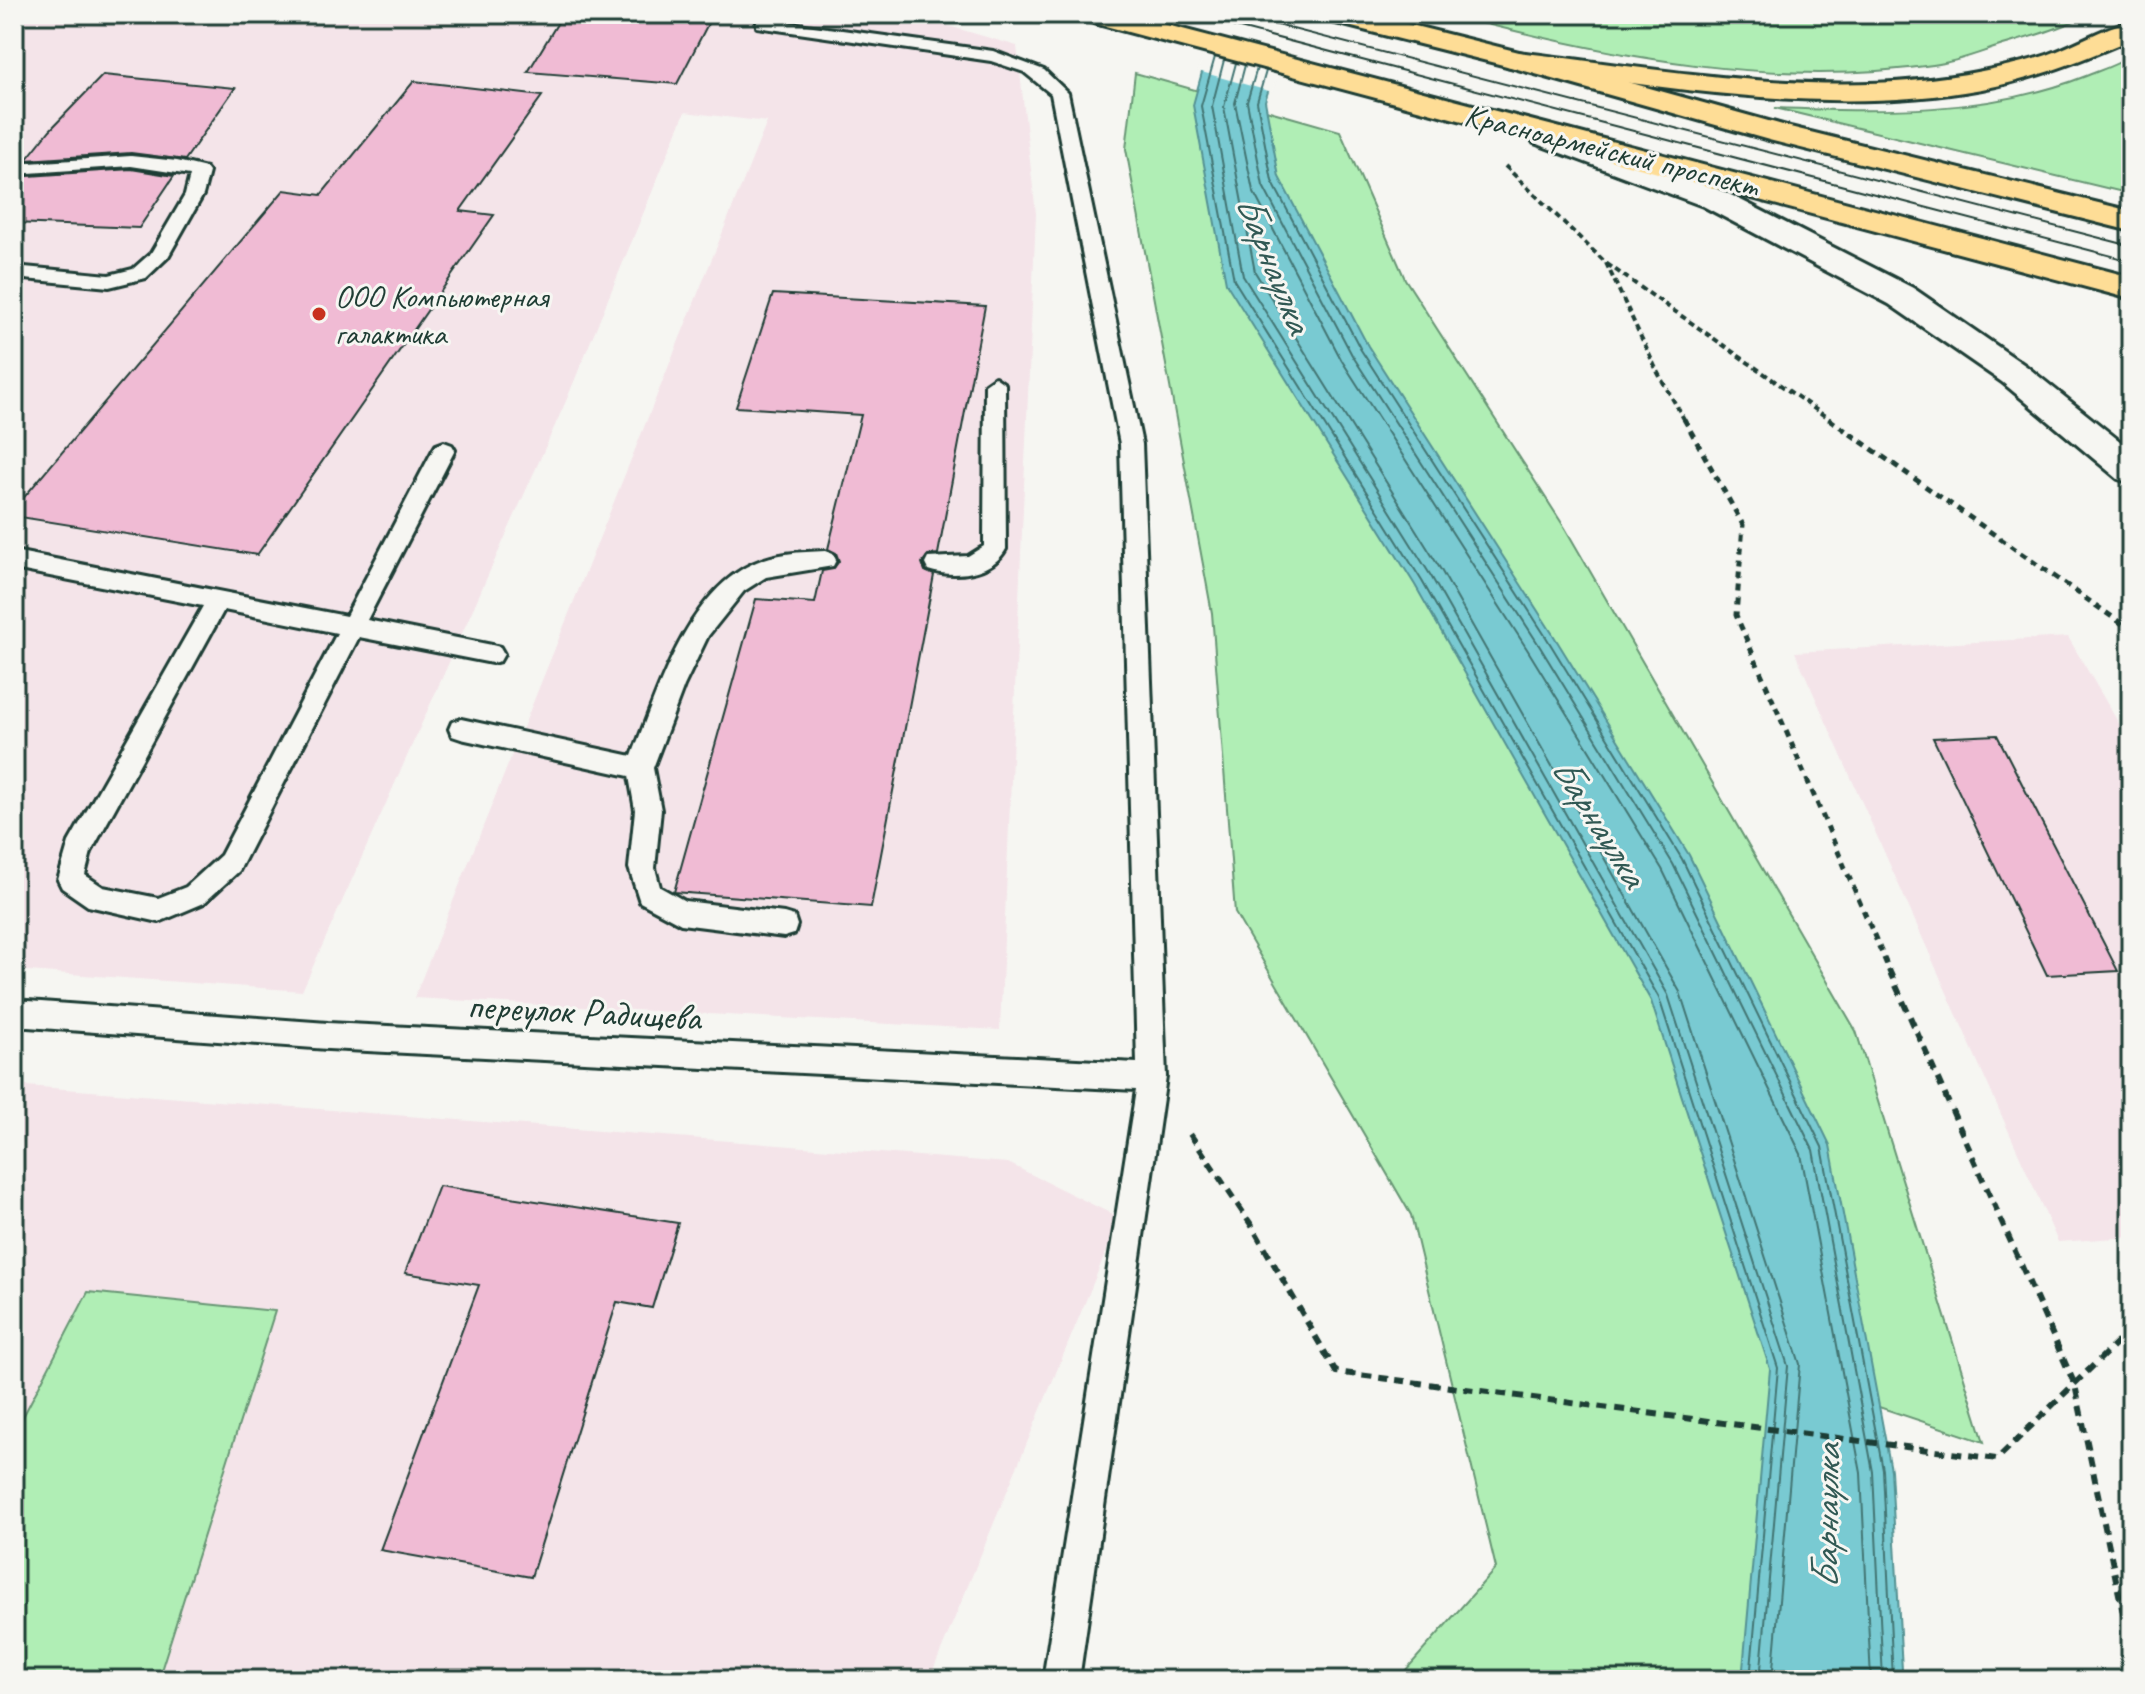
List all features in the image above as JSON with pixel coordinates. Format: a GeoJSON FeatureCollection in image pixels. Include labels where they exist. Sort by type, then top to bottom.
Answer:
{"type":"FeatureCollection","features":[{"type":"Feature","properties":{"kind":"main road","name":"Красноармейский проспект"},"geometry":{"type":"LineString","coordinates":[[1093,14],[1512,125],[1751,184],[2131,288]]}},
{"type":"Feature","properties":{"kind":"main road","name":"Красноармейский проспект"},"geometry":{"type":"LineString","coordinates":[[1334,14],[1517,60],[1780,134],[2131,221]]}},
{"type":"Feature","properties":{"kind":"main road"},"geometry":{"type":"LineString","coordinates":[[1517,60],[1741,86],[1865,94],[1938,89],[2025,73],[2093,49],[2131,29]]}},
{"type":"Feature","properties":{"kind":"main road"},"geometry":{"type":"LineString","coordinates":[[1512,125],[1714,199],[1901,296],[2014,374],[2131,470]]}},
{"type":"Feature","properties":{"kind":"lane"},"geometry":{"type":"LineString","coordinates":[[763,24],[993,56],[1046,76],[1059,93],[1131,444],[1152,1077],[1061,1680]]}},
{"type":"Feature","properties":{"kind":"lane"},"geometry":{"type":"LineString","coordinates":[[14,169],[138,160],[171,163],[200,172],[194,195],[158,257],[139,274],[109,281],[14,272]]}},
{"type":"Feature","properties":{"kind":"lane"},"geometry":{"type":"LineString","coordinates":[[936,564],[969,566],[983,563],[995,549],[995,384]]}},
{"type":"Feature","properties":{"kind":"lane"},"geometry":{"type":"LineString","coordinates":[[218,600],[78,850],[71,880],[97,898],[159,910],[195,895],[230,863],[444,450]]}},
{"type":"Feature","properties":{"kind":"lane"},"geometry":{"type":"LineString","coordinates":[[14,560],[492,654]]}},
{"type":"Feature","properties":{"kind":"lane"},"geometry":{"type":"LineString","coordinates":[[784,925],[681,912],[649,894],[642,868],[648,810],[640,768],[697,633],[723,596],[758,571],[787,561],[825,560]]}},
{"type":"Feature","properties":{"kind":"lane"},"geometry":{"type":"LineString","coordinates":[[461,729],[640,768]]}},
{"type":"Feature","properties":{"kind":"lane","name":"переулок Радищева"},"geometry":{"type":"LineString","coordinates":[[14,1013],[328,1036],[1152,1077]]}},
{"type":"Feature","properties":{"kind":"path"},"geometry":{"type":"LineString","coordinates":[[1499,160],[1606,263],[2131,630]]}},
{"type":"Feature","properties":{"kind":"path"},"geometry":{"type":"LineString","coordinates":[[1606,263],[1658,373],[1743,525],[1736,615],[1883,957],[2075,1385],[2131,1651]]}},
{"type":"Feature","properties":{"kind":"path"},"geometry":{"type":"LineString","coordinates":[[1152,1077],[1252,1226],[1336,1372],[1997,1459],[2131,1329]]}},
{"type":"Feature","properties":{"kind":"shaded area"},"geometry":{"type":"Polygon","coordinates":[[[14,14],[908,14],[1017,46],[1036,214],[1000,1030],[414,998],[767,122],[685,112],[566,401],[302,991],[14,970],[14,14]]]}},
{"type":"Feature","properties":{"kind":"shaded area"},"geometry":{"type":"Polygon","coordinates":[[[2068,637],[2131,744],[2131,1237],[2058,1242],[1795,652],[2068,637]]]}},
{"type":"Feature","properties":{"kind":"shaded area"},"geometry":{"type":"Polygon","coordinates":[[[14,1085],[1008,1163],[1120,1218],[929,1680],[158,1680],[275,1312],[88,1292],[14,1434],[14,1085]]]}},
{"type":"Feature","properties":{"kind":"green space"},"geometry":{"type":"Polygon","coordinates":[[[1461,14],[2089,14],[2047,31],[1942,64],[1814,73],[1755,71],[1637,57],[1463,18],[1461,14]]]}},
{"type":"Feature","properties":{"kind":"green space"},"geometry":{"type":"Polygon","coordinates":[[[2131,56],[2131,194],[1775,108],[1893,110],[1972,104],[2048,89],[2131,56]]]}},
{"type":"Feature","properties":{"kind":"green space"},"geometry":{"type":"Polygon","coordinates":[[[1135,73],[1340,131],[1405,279],[1565,528],[1856,1031],[1984,1442],[1780,1374],[1766,1680],[1397,1680],[1496,1568],[1411,1215],[1235,913],[1212,613],[1126,149],[1135,73]]]}},
{"type":"Feature","properties":{"kind":"green space"},"geometry":{"type":"Polygon","coordinates":[[[88,1292],[275,1311],[158,1680],[14,1680],[14,1434],[88,1292]]]}},
{"type":"Feature","properties":{"kind":"water","name":"Барнаулка"},"geometry":{"type":"Polygon","coordinates":[[[1218,14],[1293,14],[1265,101],[1279,177],[1368,346],[1552,633],[1689,855],[1830,1145],[1891,1470],[1902,1670],[1900,1680],[1742,1680],[1770,1369],[1651,1001],[1415,585],[1226,283],[1193,105],[1218,14]]]}},
{"type":"Feature","properties":{"kind":"pier"},"geometry":{"type":"Polygon","coordinates":[[[1214,14],[1297,14],[1272,92],[1198,71],[1214,14]]]}},
{"type":"Feature","properties":{"kind":"building"},"geometry":{"type":"Polygon","coordinates":[[[563,14],[713,14],[677,84],[528,72],[563,14]]]}},
{"type":"Feature","properties":{"kind":"building"},"geometry":{"type":"Polygon","coordinates":[[[103,75],[235,88],[185,160],[131,153],[26,160],[103,75]]]}},
{"type":"Feature","properties":{"kind":"building"},"geometry":{"type":"Polygon","coordinates":[[[414,81],[542,96],[460,211],[494,215],[257,555],[14,516],[14,509],[284,190],[321,195],[414,81]]]}},
{"type":"Feature","properties":{"kind":"building"},"geometry":{"type":"Polygon","coordinates":[[[131,169],[174,176],[139,228],[14,223],[14,177],[131,169]]]}},
{"type":"Feature","properties":{"kind":"building"},"geometry":{"type":"Polygon","coordinates":[[[773,294],[985,306],[938,554],[928,555],[922,563],[925,571],[934,575],[871,907],[674,892],[756,599],[815,603],[822,571],[833,569],[839,561],[836,553],[828,549],[861,415],[736,407],[773,294]]]}},
{"type":"Feature","properties":{"kind":"building"},"geometry":{"type":"Polygon","coordinates":[[[1997,735],[2118,971],[2047,975],[1933,738],[1997,735]]]}},
{"type":"Feature","properties":{"kind":"building"},"geometry":{"type":"Polygon","coordinates":[[[439,1186],[678,1223],[652,1308],[617,1302],[531,1577],[380,1550],[479,1285],[405,1273],[439,1186]]]}},
{"type":"Feature","properties":{"kind":"tram line"},"geometry":{"type":"LineString","coordinates":[[1186,14],[2131,261]]}},
{"type":"Feature","properties":{"kind":"tram line"},"geometry":{"type":"LineString","coordinates":[[1235,14],[2131,246]]}},
{"type":"Feature","properties":{"kind":"place","name":"ООО Компьютерная галактика"},"geometry":{"type":"Point","coordinates":[319,314]}}]}
